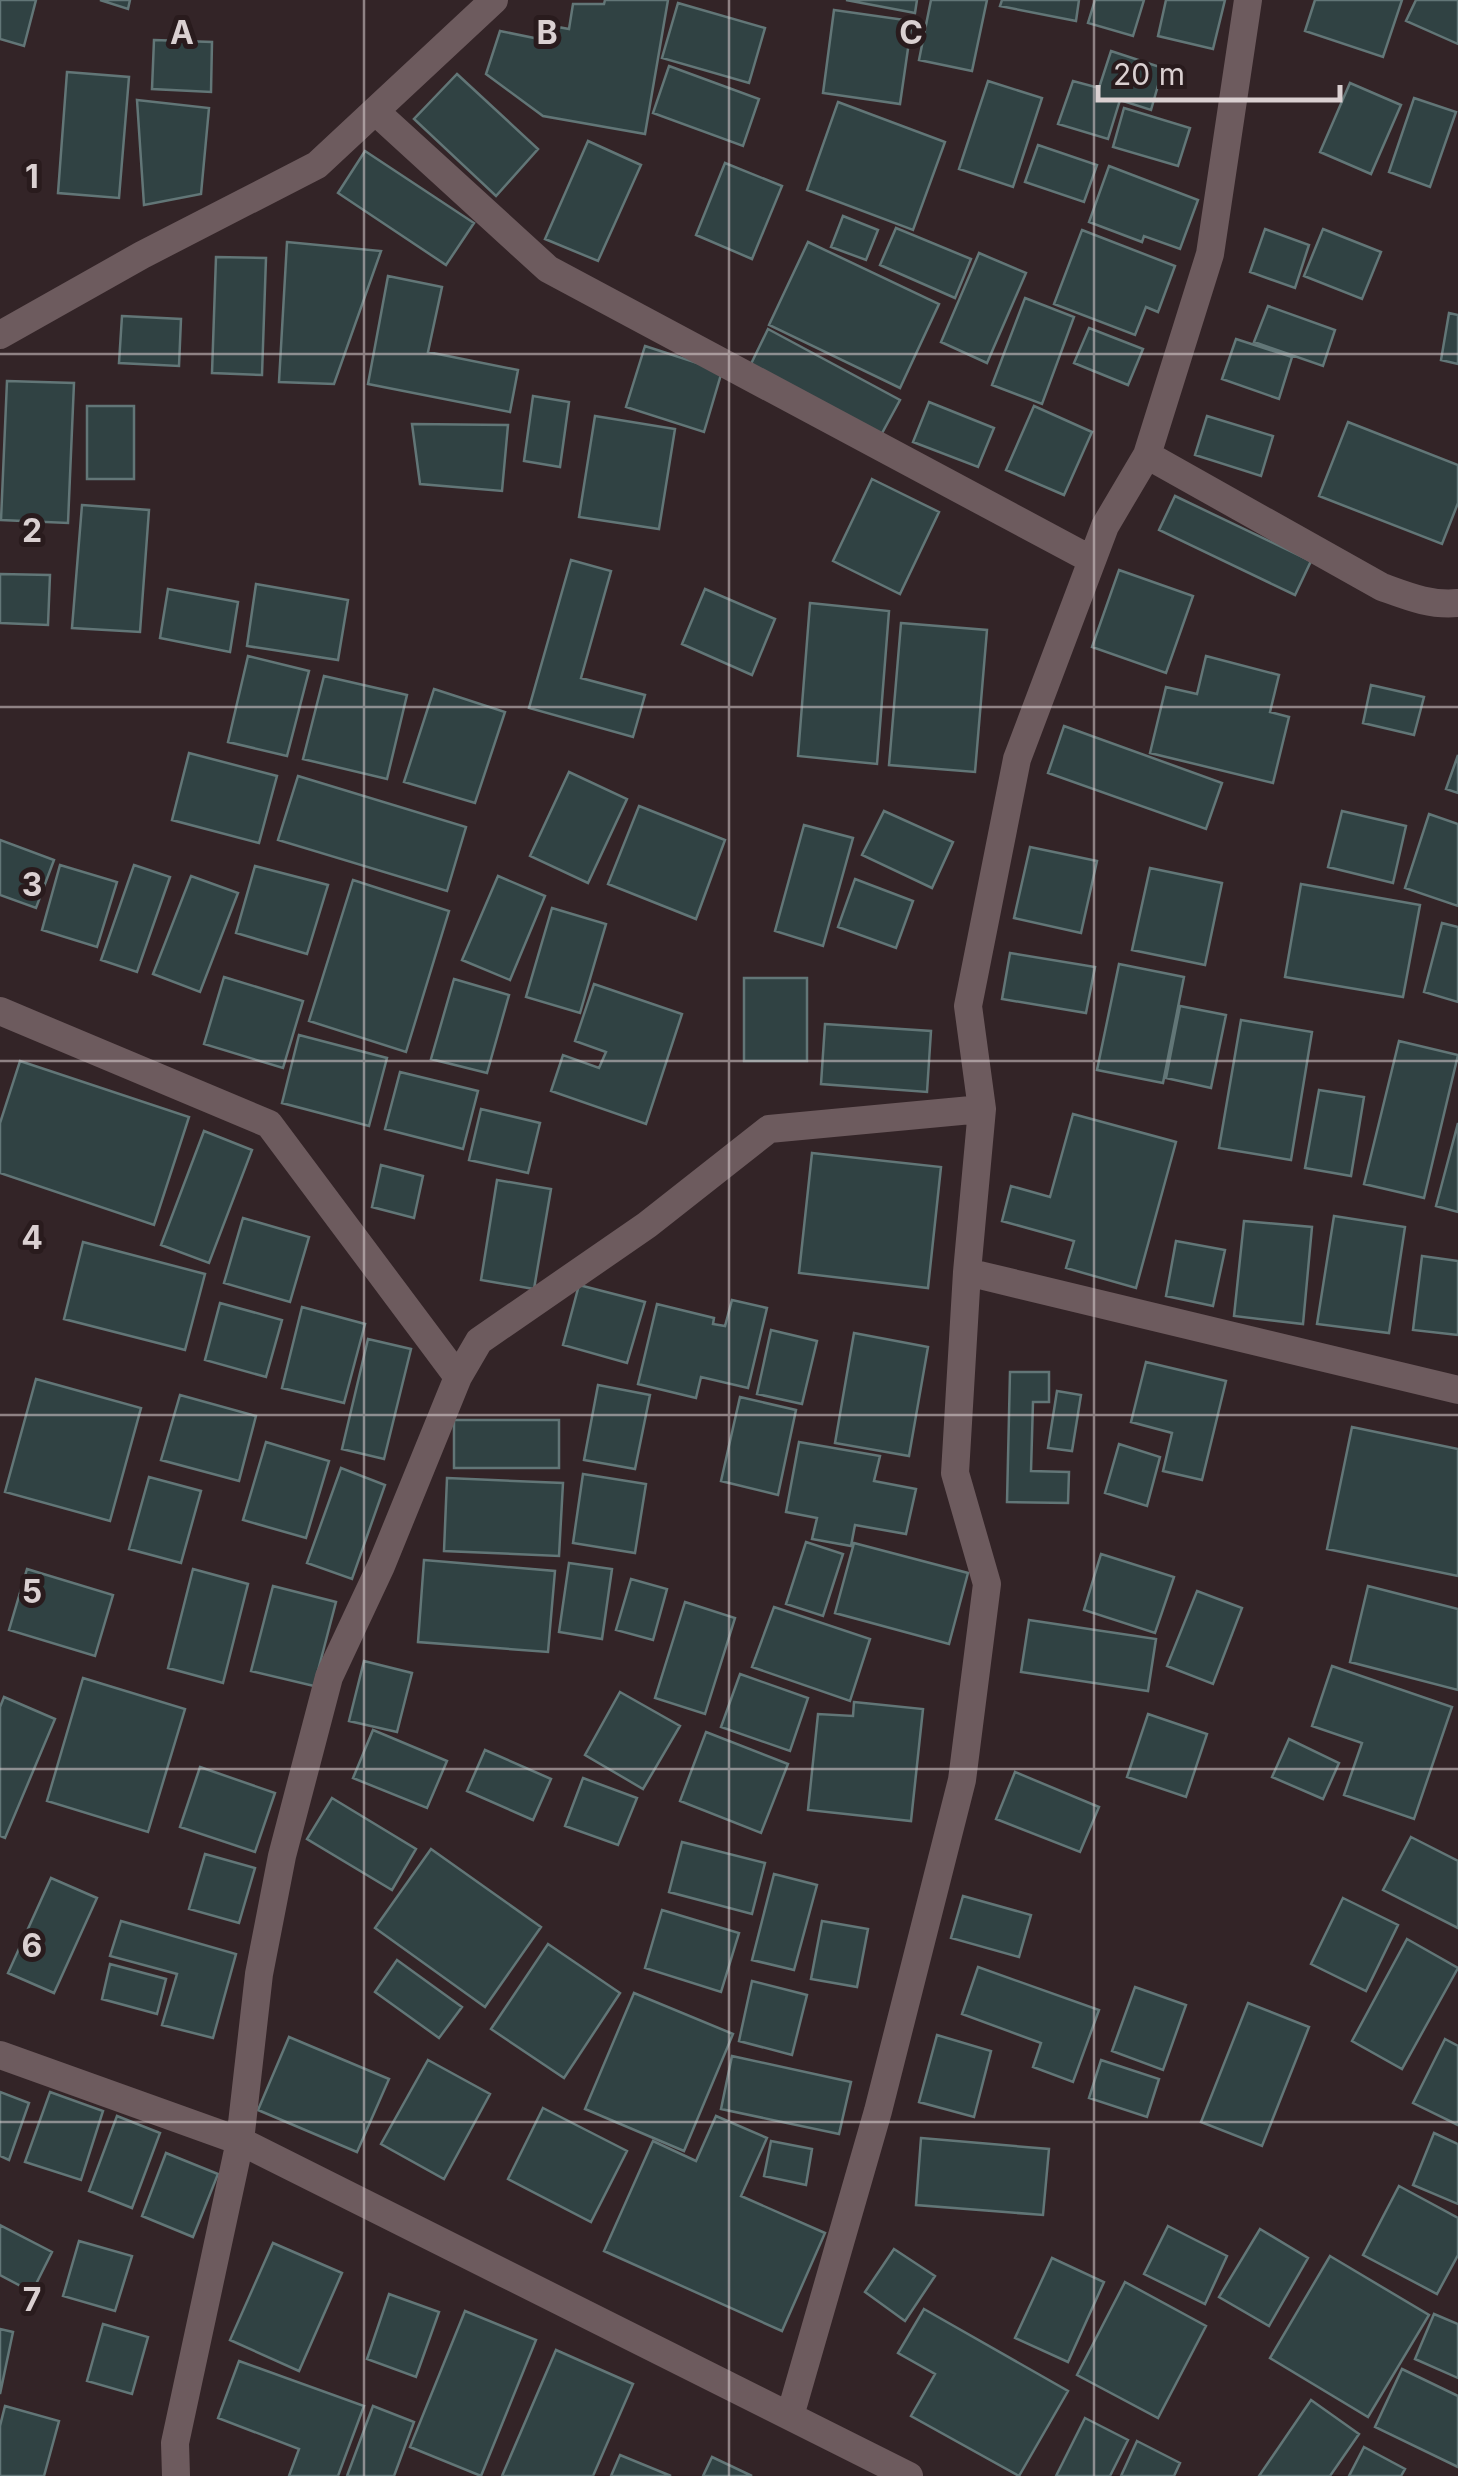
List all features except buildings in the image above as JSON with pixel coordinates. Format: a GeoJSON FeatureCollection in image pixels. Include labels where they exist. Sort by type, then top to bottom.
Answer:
{"type":"FeatureCollection","features":[{"type":"Feature","properties":{"kind":"street"},"geometry":{"type":"LineString","coordinates":[[0,335],[317,165],[494,0]]}},
{"type":"Feature","properties":{"kind":"street"},"geometry":{"type":"LineString","coordinates":[[790,2416],[878,2111],[962,1780],[987,1584],[955,1473],[982,1109],[968,1006],[1016,759],[1105,526],[1147,455],[1210,254],[1248,0]]}},
{"type":"Feature","properties":{"kind":"street"},"geometry":{"type":"LineString","coordinates":[[375,111],[548,269],[1092,560]]}},
{"type":"Feature","properties":{"kind":"street"},"geometry":{"type":"LineString","coordinates":[[1147,455],[1382,587],[1440,605],[1458,603]]}},
{"type":"Feature","properties":{"kind":"street"},"geometry":{"type":"LineString","coordinates":[[0,1011],[268,1124],[458,1377]]}},
{"type":"Feature","properties":{"kind":"street"},"geometry":{"type":"LineString","coordinates":[[176,2476],[174,2442],[240,2142],[259,1974],[282,1856],[329,1676],[381,1566],[458,1377],[480,1340],[647,1225],[770,1128],[982,1109]]}},
{"type":"Feature","properties":{"kind":"street"},"geometry":{"type":"LineString","coordinates":[[967,1272],[1458,1390]]}},
{"type":"Feature","properties":{"kind":"street"},"geometry":{"type":"LineString","coordinates":[[0,2054],[240,2142],[909,2476]]}}]}
